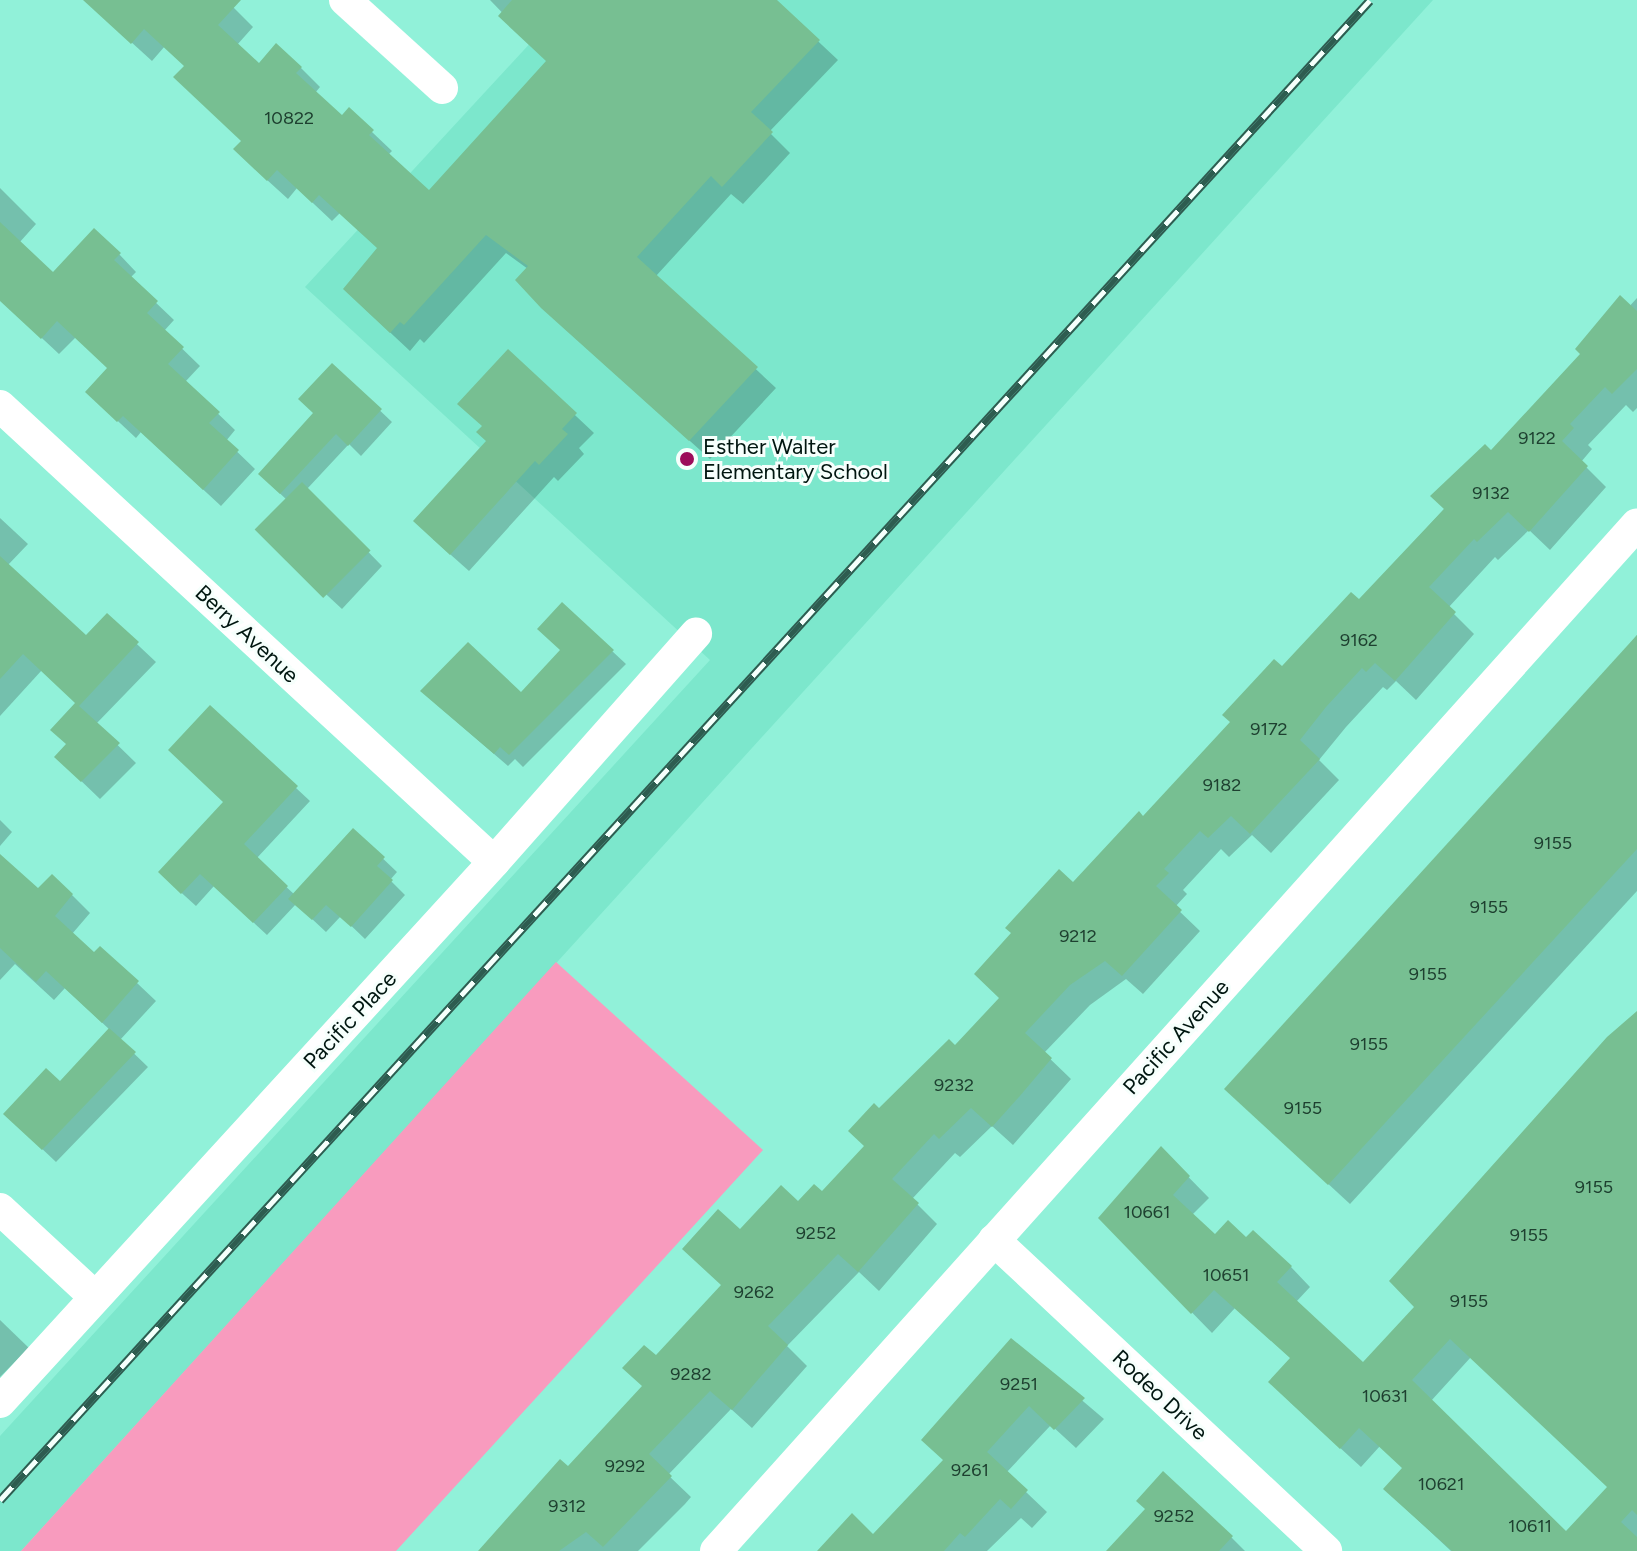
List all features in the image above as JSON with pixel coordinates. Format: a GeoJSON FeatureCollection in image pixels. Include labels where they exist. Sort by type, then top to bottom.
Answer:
{"type":"FeatureCollection","features":[{"type":"Feature","properties":{"kind":"street"},"geometry":{"type":"LineString","coordinates":[[345,0],[442,88]]}},
{"type":"Feature","properties":{"kind":"street","name":"Berry Avenue"},"geometry":{"type":"LineString","coordinates":[[0,406],[494,862]]}},
{"type":"Feature","properties":{"kind":"street","name":"Pacific Avenue"},"geometry":{"type":"LineString","coordinates":[[716,1551],[1637,524]]}},
{"type":"Feature","properties":{"kind":"street","name":"Pacific Place"},"geometry":{"type":"LineString","coordinates":[[0,1402],[494,862],[696,634]]}},
{"type":"Feature","properties":{"kind":"street"},"geometry":{"type":"LineString","coordinates":[[0,1209],[95,1297]]}},
{"type":"Feature","properties":{"kind":"street","name":"Rodeo Drive"},"geometry":{"type":"LineString","coordinates":[[994,1240],[1314,1547]]}},
{"type":"Feature","properties":{"kind":"shaded area","name":"Esther Walter Elementary School"},"geometry":{"type":"Polygon","coordinates":[[[570,0],[1433,0],[21,1551],[0,1551],[0,1436],[710,660],[305,287],[570,0]]]}},
{"type":"Feature","properties":{"kind":"shaded area"},"geometry":{"type":"Polygon","coordinates":[[[556,962],[763,1150],[396,1551],[21,1551],[556,962]]]}},
{"type":"Feature","properties":{"kind":"building"},"geometry":{"type":"Polygon","coordinates":[[[83,0],[241,0],[218,25],[259,63],[276,43],[302,67],[296,73],[342,115],[349,107],[374,130],[369,135],[429,190],[546,61],[498,16],[512,0],[777,0],[820,40],[751,112],[773,132],[722,187],[711,176],[637,257],[758,367],[689,441],[541,308],[515,280],[528,266],[486,235],[404,325],[400,322],[390,333],[343,289],[377,248],[319,195],[312,203],[277,170],[267,181],[233,149],[241,141],[173,77],[184,66],[144,29],[131,44],[83,0]]]}},
{"type":"Feature","properties":{"kind":"building"},"geometry":{"type":"Polygon","coordinates":[[[0,222],[53,272],[94,228],[121,253],[114,260],[158,301],[147,313],[184,347],[168,364],[220,412],[209,423],[239,450],[203,490],[123,416],[117,422],[85,392],[107,368],[57,321],[41,339],[0,301],[0,222]]]}},
{"type":"Feature","properties":{"kind":"building"},"geometry":{"type":"Polygon","coordinates":[[[1620,295],[1637,311],[1637,369],[1612,394],[1605,387],[1570,424],[1574,428],[1562,441],[1588,466],[1529,532],[1508,512],[1477,542],[1474,539],[1429,587],[1456,612],[1395,681],[1375,663],[1366,672],[1362,668],[1300,740],[1320,759],[1250,834],[1231,816],[1208,838],[1200,831],[1164,869],[1169,873],[1156,886],[1182,910],[1122,976],[1105,961],[1070,985],[1025,1033],[1052,1058],[992,1127],[971,1108],[939,1139],[934,1134],[892,1179],[919,1203],[858,1272],[838,1254],[768,1326],[788,1345],[732,1410],[710,1391],[649,1454],[672,1476],[603,1547],[586,1532],[559,1551],[478,1551],[560,1459],[568,1466],[642,1386],[622,1368],[644,1345],[656,1355],[721,1285],[682,1249],[718,1209],[740,1229],[781,1185],[798,1201],[814,1184],[822,1191],[864,1146],[848,1131],[874,1103],[879,1108],[949,1039],[955,1045],[999,998],[974,974],[1011,933],[1005,928],[1059,869],[1073,882],[1139,811],[1143,816],[1230,722],[1222,715],[1274,659],[1282,666],[1351,592],[1359,599],[1444,509],[1430,496],[1485,444],[1491,450],[1580,354],[1575,349],[1620,295]]]}},
{"type":"Feature","properties":{"kind":"building"},"geometry":{"type":"Polygon","coordinates":[[[508,349],[577,413],[562,429],[568,434],[539,465],[535,461],[450,555],[413,521],[486,441],[476,432],[482,426],[457,404],[508,349]]]}},
{"type":"Feature","properties":{"kind":"building"},"geometry":{"type":"Polygon","coordinates":[[[332,363],[382,409],[348,446],[336,434],[280,494],[258,474],[313,413],[298,399],[332,363]]]}},
{"type":"Feature","properties":{"kind":"building"},"geometry":{"type":"Polygon","coordinates":[[[302,482],[371,551],[323,598],[255,529],[302,482]]]}},
{"type":"Feature","properties":{"kind":"building"},"geometry":{"type":"Polygon","coordinates":[[[0,556],[86,635],[107,613],[139,642],[79,706],[120,743],[81,782],[54,757],[66,744],[50,730],[75,703],[23,654],[0,679],[0,556]]]}},
{"type":"Feature","properties":{"kind":"building"},"geometry":{"type":"Polygon","coordinates":[[[562,602],[614,650],[509,755],[500,747],[494,754],[420,691],[468,642],[521,692],[560,650],[537,629],[562,602]]]}},
{"type":"Feature","properties":{"kind":"building"},"geometry":{"type":"Polygon","coordinates":[[[1637,635],[1637,849],[1328,1185],[1224,1089],[1637,635]]]}},
{"type":"Feature","properties":{"kind":"building"},"geometry":{"type":"Polygon","coordinates":[[[210,705],[298,786],[244,844],[288,886],[253,923],[200,874],[181,894],[158,872],[223,802],[168,750],[210,705]]]}},
{"type":"Feature","properties":{"kind":"building"},"geometry":{"type":"Polygon","coordinates":[[[353,828],[385,857],[377,866],[393,880],[351,927],[326,905],[312,920],[288,899],[353,828]]]}},
{"type":"Feature","properties":{"kind":"building"},"geometry":{"type":"Polygon","coordinates":[[[0,854],[38,888],[52,874],[73,894],[55,916],[94,952],[100,946],[139,981],[102,1023],[46,971],[36,982],[0,948],[0,854]]]}},
{"type":"Feature","properties":{"kind":"building"},"geometry":{"type":"Polygon","coordinates":[[[1637,1011],[1637,1515],[1632,1510],[1621,1522],[1637,1537],[1637,1551],[1452,1551],[1383,1489],[1402,1468],[1359,1428],[1340,1449],[1268,1382],[1290,1358],[1214,1290],[1191,1314],[1098,1218],[1161,1146],[1190,1176],[1173,1195],[1215,1234],[1228,1220],[1246,1237],[1253,1230],[1292,1266],[1277,1282],[1363,1362],[1414,1307],[1389,1281],[1607,1037],[1637,1011]],[[1450,1339],[1412,1380],[1566,1531],[1607,1487],[1450,1339]]]}},
{"type":"Feature","properties":{"kind":"building"},"geometry":{"type":"Polygon","coordinates":[[[109,1028],[136,1052],[42,1150],[3,1114],[46,1068],[60,1081],[109,1028]]]}},
{"type":"Feature","properties":{"kind":"building"},"geometry":{"type":"Polygon","coordinates":[[[1011,1338],[1085,1398],[1054,1430],[1029,1406],[987,1452],[1028,1490],[1011,1509],[1000,1499],[965,1537],[960,1533],[944,1551],[817,1551],[852,1513],[873,1534],[943,1460],[921,1440],[1011,1338]]]}},
{"type":"Feature","properties":{"kind":"building"},"geometry":{"type":"Polygon","coordinates":[[[1163,1471],[1233,1536],[1219,1551],[1106,1551],[1145,1509],[1136,1501],[1163,1471]]]}},
{"type":"Feature","properties":{"kind":"railway"},"geometry":{"type":"LineString","coordinates":[[0,1500],[1370,0]]}},
{"type":"Feature","properties":{"kind":"place","name":"Esther Walter Elementary School"},"geometry":{"type":"Point","coordinates":[687,459]}}]}
